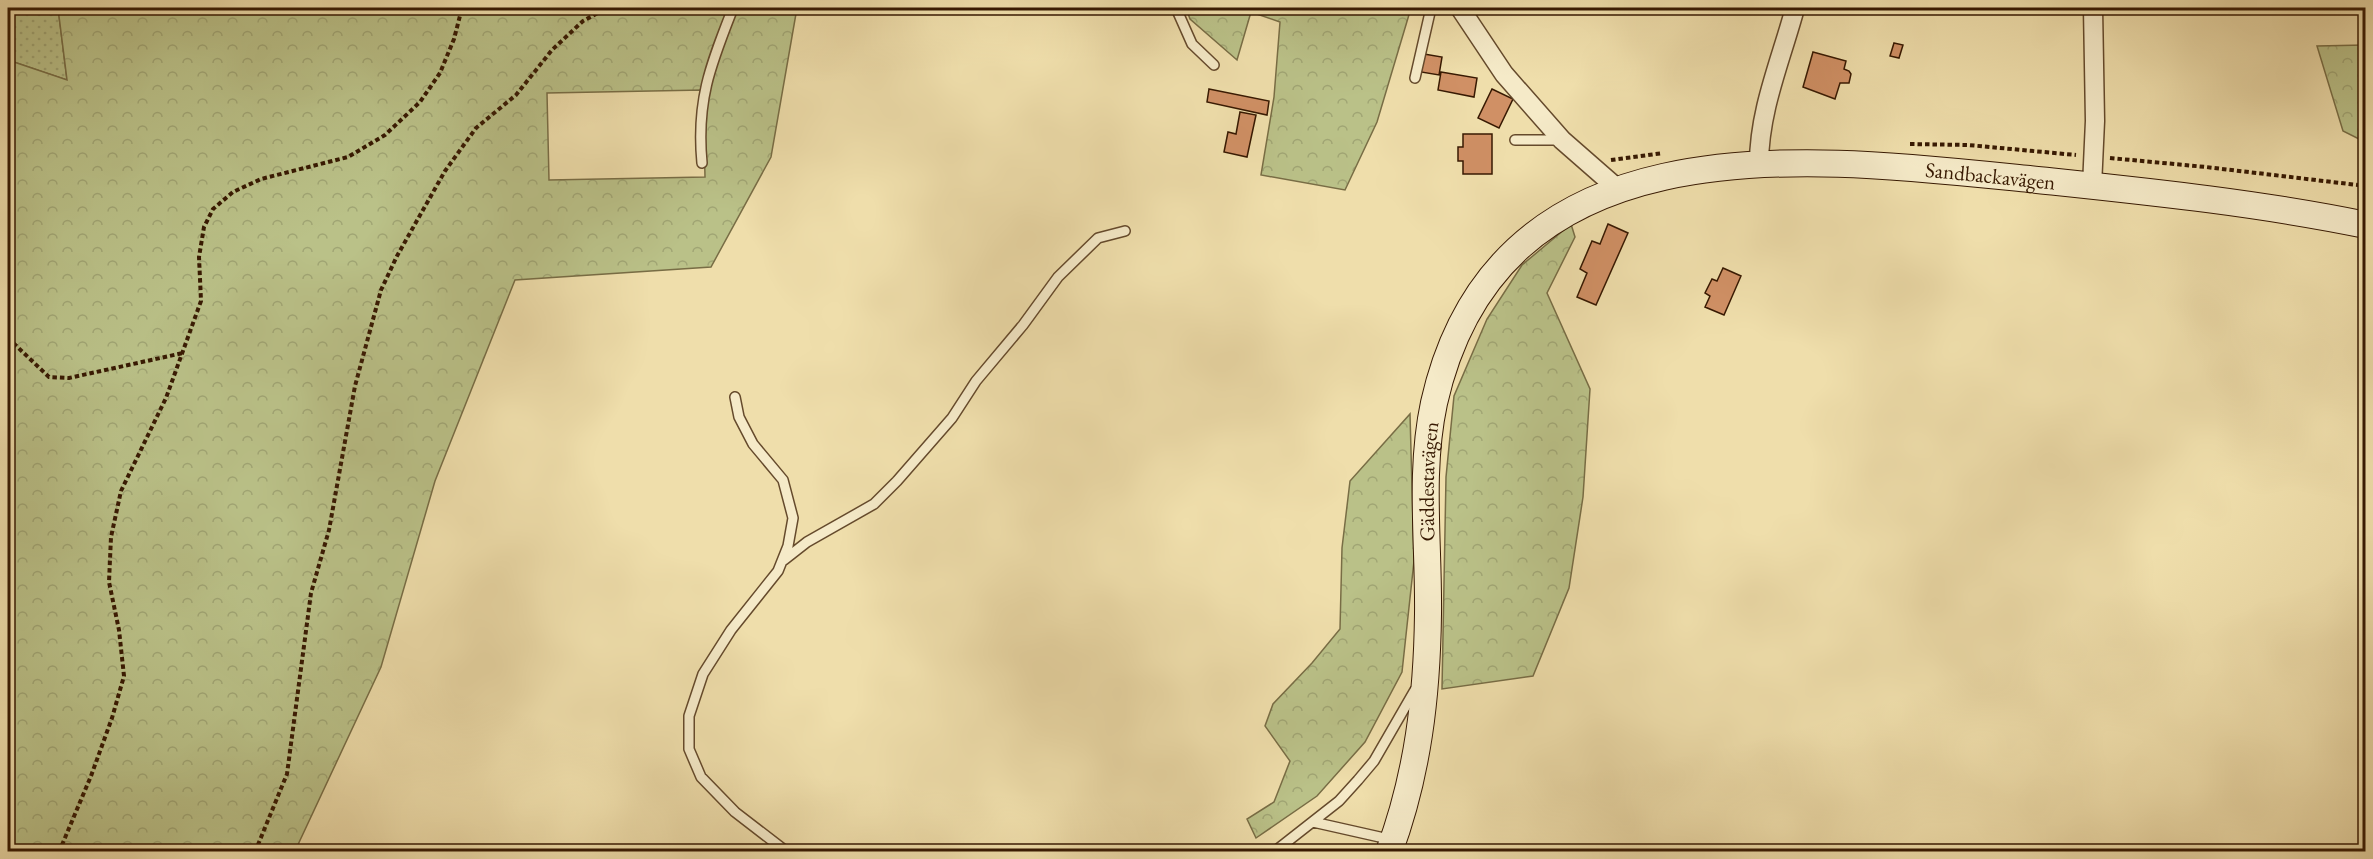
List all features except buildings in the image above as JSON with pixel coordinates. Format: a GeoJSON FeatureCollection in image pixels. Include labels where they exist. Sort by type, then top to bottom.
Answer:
{"type":"FeatureCollection","features":[{"type":"Feature","properties":{"kind":"street"},"geometry":{"type":"LineString","coordinates":[[1461,8],[1504,74],[1562,140],[1618,189]]}},
{"type":"Feature","properties":{"kind":"street"},"geometry":{"type":"LineString","coordinates":[[1759,164],[1759,139],[1769,95],[1795,8]]}},
{"type":"Feature","properties":{"kind":"street"},"geometry":{"type":"LineString","coordinates":[[2092,186],[2096,121],[2093,8]]}},
{"type":"Feature","properties":{"kind":"street","name":"Sandbackavägen"},"geometry":{"type":"LineString","coordinates":[[1618,189],[1675,174],[1759,164],[1840,162],[2092,186],[2296,210],[2366,225]]}},
{"type":"Feature","properties":{"kind":"street","name":"Gäddestavägen"},"geometry":{"type":"LineString","coordinates":[[1391,846],[1414,771],[1420,733],[1428,614],[1425,531],[1427,445],[1435,401],[1449,355],[1469,310],[1499,267],[1531,236],[1574,207],[1618,189]]}},
{"type":"Feature","properties":{"kind":"lane"},"geometry":{"type":"LineString","coordinates":[[702,163],[699,134],[700,112],[713,59],[733,8]]}},
{"type":"Feature","properties":{"kind":"lane"},"geometry":{"type":"LineString","coordinates":[[1176,8],[1192,44],[1214,66]]}},
{"type":"Feature","properties":{"kind":"lane"},"geometry":{"type":"LineString","coordinates":[[1415,78],[1431,8]]}},
{"type":"Feature","properties":{"kind":"lane"},"geometry":{"type":"LineString","coordinates":[[1515,140],[1562,140]]}},
{"type":"Feature","properties":{"kind":"lane"},"geometry":{"type":"LineString","coordinates":[[782,561],[807,542],[874,504],[952,418],[976,381],[1023,325],[1059,277],[1098,238],[1125,231]]}},
{"type":"Feature","properties":{"kind":"lane"},"geometry":{"type":"LineString","coordinates":[[735,397],[739,417],[753,444],[783,480],[793,518],[788,546],[778,571],[731,630],[703,674],[689,716],[689,749],[701,777],[728,805],[787,852]]}},
{"type":"Feature","properties":{"kind":"lane"},"geometry":{"type":"LineString","coordinates":[[1274,852],[1339,801],[1374,761],[1412,697],[1425,666]]}},
{"type":"Feature","properties":{"kind":"lane"},"geometry":{"type":"LineString","coordinates":[[1313,822],[1391,846]]}},
{"type":"Feature","properties":{"kind":"path"},"geometry":{"type":"LineString","coordinates":[[59,852],[98,757],[124,676],[119,630],[110,582],[111,537],[121,491],[166,398],[201,302],[199,257],[204,227],[213,209],[233,192],[261,179],[348,157],[385,135],[420,102],[440,73],[454,39],[462,8]]}},
{"type":"Feature","properties":{"kind":"path"},"geometry":{"type":"LineString","coordinates":[[255,852],[286,774],[310,593],[329,530],[355,386],[381,290],[397,256],[445,171],[476,128],[516,95],[552,50],[583,21],[608,8]]}},
{"type":"Feature","properties":{"kind":"path"},"geometry":{"type":"LineString","coordinates":[[8,338],[49,377],[69,378],[183,353]]}},
{"type":"Feature","properties":{"kind":"green space"},"geometry":{"type":"Polygon","coordinates":[[[8,8],[58,8],[67,80],[8,60],[8,8]]]}},
{"type":"Feature","properties":{"kind":"green space"},"geometry":{"type":"Polygon","coordinates":[[[58,8],[797,8],[771,157],[711,267],[515,280],[435,481],[381,667],[295,851],[8,851],[8,60],[67,80],[58,8]],[[703,90],[547,93],[549,180],[705,177],[703,90]]]}},
{"type":"Feature","properties":{"kind":"green space"},"geometry":{"type":"Polygon","coordinates":[[[1186,8],[1411,8],[1377,122],[1345,190],[1261,175],[1274,97],[1280,22],[1251,12],[1237,60],[1190,19],[1186,8]]]}},
{"type":"Feature","properties":{"kind":"green space"},"geometry":{"type":"Polygon","coordinates":[[[2366,45],[2365,142],[2343,131],[2317,46],[2366,45]]]}},
{"type":"Feature","properties":{"kind":"green space"},"geometry":{"type":"Polygon","coordinates":[[[1571,224],[1575,237],[1547,293],[1590,389],[1583,497],[1569,588],[1533,676],[1442,689],[1446,477],[1454,396],[1487,319],[1522,265],[1571,224]]]}},
{"type":"Feature","properties":{"kind":"green space"},"geometry":{"type":"Polygon","coordinates":[[[1410,414],[1414,561],[1402,672],[1365,742],[1317,796],[1256,838],[1247,819],[1274,802],[1290,761],[1265,726],[1273,704],[1340,629],[1342,548],[1350,481],[1410,414]]]}}]}
